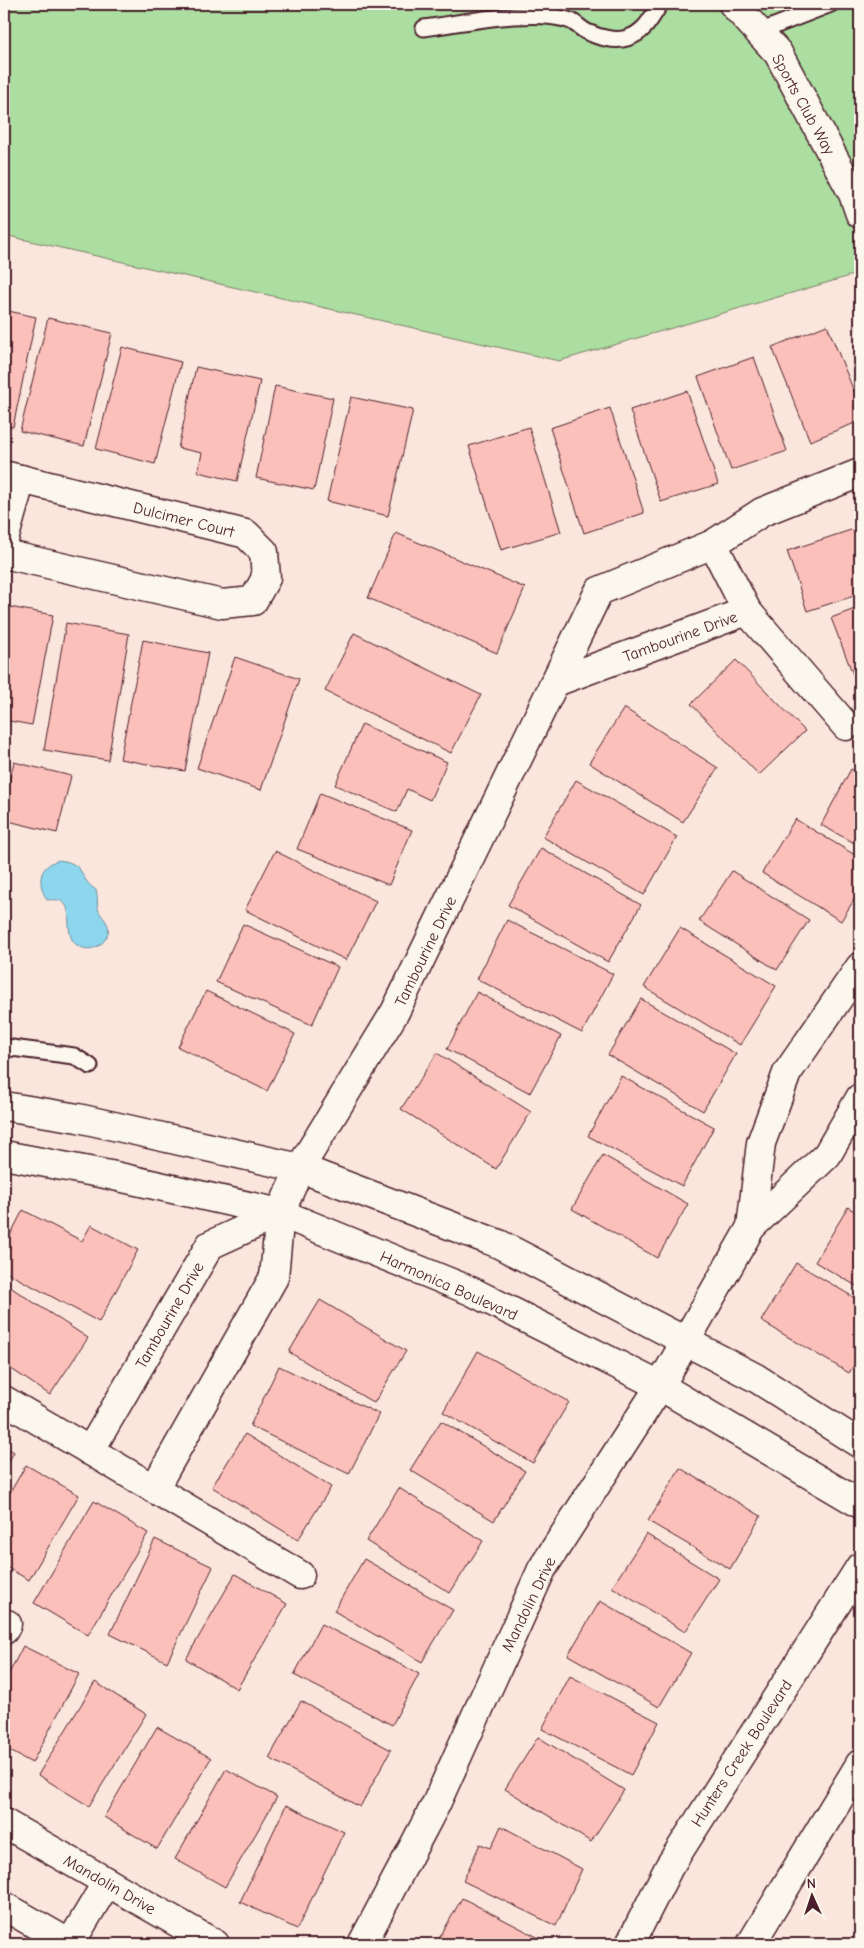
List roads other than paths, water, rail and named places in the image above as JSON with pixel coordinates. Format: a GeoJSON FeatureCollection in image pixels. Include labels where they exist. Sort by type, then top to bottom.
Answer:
{"type":"FeatureCollection","features":[{"type":"Feature","properties":{"kind":"street","name":"Sports Club Way"},"geometry":{"type":"LineString","coordinates":[[733,4],[778,53],[853,194],[860,214]]}},
{"type":"Feature","properties":{"kind":"street","name":"Tambourine Drive"},"geometry":{"type":"LineString","coordinates":[[154,1489],[274,1277],[280,1213],[300,1168],[395,1012],[599,591],[713,544],[762,512],[860,473]]}},
{"type":"Feature","properties":{"kind":"street"},"geometry":{"type":"LineString","coordinates":[[4,540],[13,477]]}},
{"type":"Feature","properties":{"kind":"street","name":"Dulcimer Court"},"geometry":{"type":"LineString","coordinates":[[4,554],[222,604],[253,601],[266,578],[264,552],[246,534],[13,477]]}},
{"type":"Feature","properties":{"kind":"street"},"geometry":{"type":"LineString","coordinates":[[713,544],[747,612],[846,726]]}},
{"type":"Feature","properties":{"kind":"street","name":"Tambourine Drive"},"geometry":{"type":"LineString","coordinates":[[556,682],[747,612]]}},
{"type":"Feature","properties":{"kind":"street","name":"Mandolin Drive"},"geometry":{"type":"LineString","coordinates":[[751,1227],[761,1143],[788,1073],[860,967]]}},
{"type":"Feature","properties":{"kind":"street","name":"Mandolin Drive"},"geometry":{"type":"LineString","coordinates":[[362,1944],[436,1804],[542,1569],[660,1386],[751,1227],[827,1155],[860,1098]]}},
{"type":"Feature","properties":{"kind":"street"},"geometry":{"type":"LineString","coordinates":[[4,1106],[78,1118],[300,1168],[499,1244],[756,1378],[860,1444]]}},
{"type":"Feature","properties":{"kind":"street","name":"Harmonica Boulevard"},"geometry":{"type":"LineString","coordinates":[[4,1155],[110,1175],[280,1213],[471,1291],[660,1386],[860,1504]]}},
{"type":"Feature","properties":{"kind":"street","name":"Tambourine Drive"},"geometry":{"type":"LineString","coordinates":[[90,1451],[210,1245],[280,1213]]}},
{"type":"Feature","properties":{"kind":"street"},"geometry":{"type":"LineString","coordinates":[[4,1400],[300,1575]]}},
{"type":"Feature","properties":{"kind":"street","name":"Hunters Creek Boulevard"},"geometry":{"type":"LineString","coordinates":[[630,1944],[669,1867],[860,1567]]}},
{"type":"Feature","properties":{"kind":"street"},"geometry":{"type":"LineString","coordinates":[[751,1944],[860,1764]]}},
{"type":"Feature","properties":{"kind":"street","name":"Mandolin Drive"},"geometry":{"type":"LineString","coordinates":[[4,1823],[215,1944]]}},
{"type":"Feature","properties":{"kind":"street"},"geometry":{"type":"LineString","coordinates":[[4,1906],[70,1944],[107,1882]]}},
{"type":"Feature","properties":{"kind":"lane"},"geometry":{"type":"LineString","coordinates":[[424,28],[519,15],[554,17],[571,22],[587,32],[610,40],[626,39],[642,32],[660,4]]}},
{"type":"Feature","properties":{"kind":"lane"},"geometry":{"type":"LineString","coordinates":[[759,32],[831,4]]}},
{"type":"Feature","properties":{"kind":"lane"},"geometry":{"type":"LineString","coordinates":[[4,1047],[74,1056],[90,1066]]}},
{"type":"Feature","properties":{"kind":"water"},"geometry":{"type":"Polygon","coordinates":[[[59,860],[68,862],[78,868],[86,881],[96,890],[98,909],[108,926],[105,940],[97,946],[88,949],[75,943],[71,936],[68,911],[65,904],[59,900],[47,900],[44,894],[41,881],[43,871],[47,866],[59,860]]]}}]}
